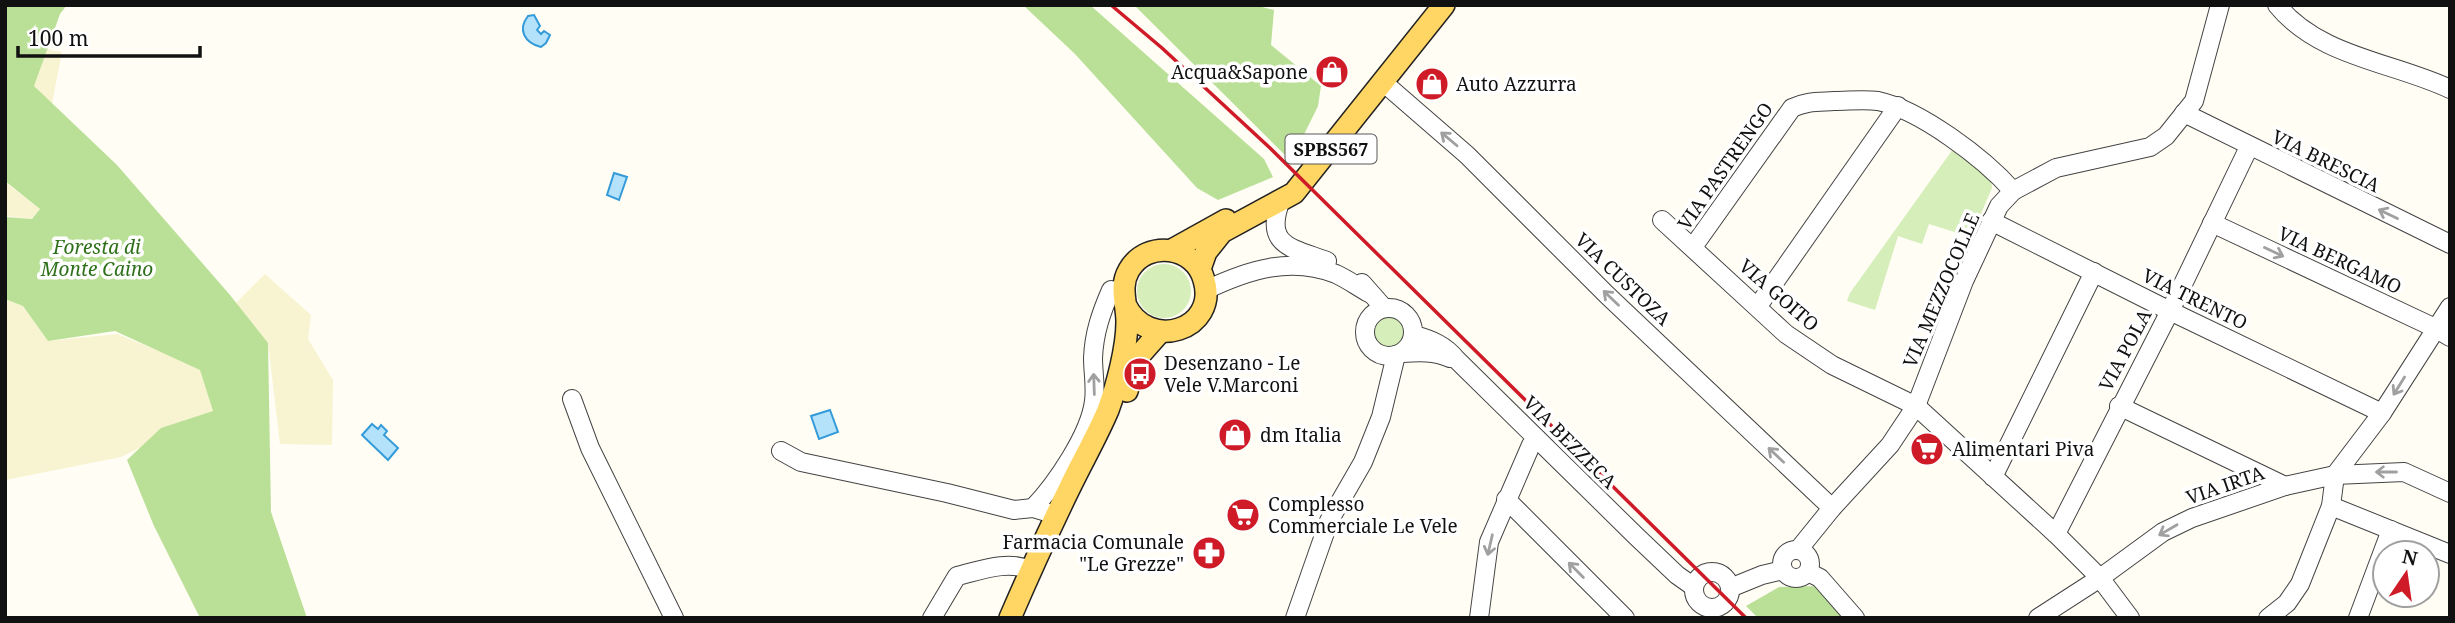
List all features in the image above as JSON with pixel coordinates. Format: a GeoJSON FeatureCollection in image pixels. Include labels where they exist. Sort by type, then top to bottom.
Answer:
{"type":"FeatureCollection","features":[{"type":"Feature","properties":{"kind":"main road","name":"SPBS567"},"geometry":{"type":"LineString","coordinates":[[1172,250],[1291,185],[1433,5]]}},
{"type":"Feature","properties":{"kind":"main road","name":"SPBS567"},"geometry":{"type":"LineString","coordinates":[[1200,269],[1206,252],[1222,232],[1294,193],[1444,5]]}},
{"type":"Feature","properties":{"kind":"main road"},"geometry":{"type":"LineString","coordinates":[[1010,618],[1107,410],[1126,338],[1127,321],[1118,297],[1133,265],[1147,253],[1172,250],[1192,260],[1200,269],[1206,290],[1202,310],[1189,325],[1170,332],[1151,330],[1135,320],[1118,297]]}},
{"type":"Feature","properties":{"kind":"main road"},"geometry":{"type":"LineString","coordinates":[[1020,618],[1126,392],[1137,358],[1160,332]]}},
{"type":"Feature","properties":{"kind":"street","name":"VIA MEZZOCOLLE"},"geometry":{"type":"LineString","coordinates":[[1783,570],[1783,557],[1789,551],[1798,550],[1832,508],[1890,445],[1916,406],[1964,281],[1999,206],[2013,191],[2056,169],[2150,147],[2166,136],[2194,101],[2220,5]]}},
{"type":"Feature","properties":{"kind":"street"},"geometry":{"type":"LineString","coordinates":[[2277,5],[2303,29],[2338,49],[2425,77],[2450,89]]}},
{"type":"Feature","properties":{"kind":"street","name":"VIA CUSTOZA"},"geometry":{"type":"LineString","coordinates":[[1384,83],[1467,155],[1607,295],[1832,508]]}},
{"type":"Feature","properties":{"kind":"street","name":"VIA PASTRENGO"},"geometry":{"type":"LineString","coordinates":[[1693,247],[1792,108],[1803,102],[1874,101],[1898,106],[1933,126],[1975,156],[2013,191]]}},
{"type":"Feature","properties":{"kind":"street"},"geometry":{"type":"LineString","coordinates":[[1758,306],[1898,106]]}},
{"type":"Feature","properties":{"kind":"street","name":"VIA BRESCIA"},"geometry":{"type":"LineString","coordinates":[[2184,113],[2450,244]]}},
{"type":"Feature","properties":{"kind":"street","name":"VIA POLA"},"geometry":{"type":"LineString","coordinates":[[2056,534],[2119,406],[2170,311],[2249,146]]}},
{"type":"Feature","properties":{"kind":"street"},"geometry":{"type":"LineString","coordinates":[[1281,200],[1275,217],[1275,230],[1280,240],[1287,247],[1342,267],[1356,275],[1378,312]]}},
{"type":"Feature","properties":{"kind":"street","name":"VIA GOITO"},"geometry":{"type":"LineString","coordinates":[[1662,220],[1786,334],[1832,365],[1916,406],[2056,534],[2099,578],[2130,618]]}},
{"type":"Feature","properties":{"kind":"street","name":"VIA TRENTO"},"geometry":{"type":"LineString","coordinates":[[1992,220],[2170,311],[2382,413]]}},
{"type":"Feature","properties":{"kind":"street","name":"VIA BERGAMO"},"geometry":{"type":"LineString","coordinates":[[2212,223],[2443,332]]}},
{"type":"Feature","properties":{"kind":"street"},"geometry":{"type":"LineString","coordinates":[[1206,290],[1260,269],[1287,264],[1312,266],[1339,275],[1369,293]]}},
{"type":"Feature","properties":{"kind":"street"},"geometry":{"type":"LineString","coordinates":[[1993,477],[2094,272]]}},
{"type":"Feature","properties":{"kind":"street"},"geometry":{"type":"LineString","coordinates":[[1348,281],[1378,312]]}},
{"type":"Feature","properties":{"kind":"street"},"geometry":{"type":"LineString","coordinates":[[1033,508],[1062,472],[1089,421],[1095,400],[1093,356],[1098,319],[1118,297]]}},
{"type":"Feature","properties":{"kind":"street"},"geometry":{"type":"LineString","coordinates":[[2268,618],[2287,603],[2300,584],[2331,506],[2335,475],[2443,332],[2450,307]]}},
{"type":"Feature","properties":{"kind":"street"},"geometry":{"type":"LineString","coordinates":[[1295,618],[1329,521],[1363,461],[1381,417],[1399,354],[1407,348],[1414,335],[1410,320],[1399,309],[1378,312],[1365,326],[1365,334],[1371,348],[1382,355],[1399,354],[1424,351],[1457,360]]}},
{"type":"Feature","properties":{"kind":"street","name":"VIA BEZZECA"},"geometry":{"type":"LineString","coordinates":[[1414,335],[1448,348],[1537,439],[1677,575],[1694,587]]}},
{"type":"Feature","properties":{"kind":"street"},"geometry":{"type":"LineString","coordinates":[[572,399],[590,448],[674,618]]}},
{"type":"Feature","properties":{"kind":"street"},"geometry":{"type":"LineString","coordinates":[[2119,406],[2285,486]]}},
{"type":"Feature","properties":{"kind":"street"},"geometry":{"type":"LineString","coordinates":[[1479,618],[1489,542],[1531,445],[1537,439]]}},
{"type":"Feature","properties":{"kind":"street"},"geometry":{"type":"LineString","coordinates":[[781,451],[801,462],[1014,510],[1033,508],[1056,515]]}},
{"type":"Feature","properties":{"kind":"street","name":"VIA IRTA"},"geometry":{"type":"LineString","coordinates":[[2038,618],[2163,533],[2192,517],[2285,486],[2335,475],[2403,472],[2450,493]]}},
{"type":"Feature","properties":{"kind":"street"},"geometry":{"type":"LineString","coordinates":[[1506,499],[1625,618]]}},
{"type":"Feature","properties":{"kind":"street"},"geometry":{"type":"LineString","coordinates":[[2331,506],[2450,554]]}},
{"type":"Feature","properties":{"kind":"street"},"geometry":{"type":"LineString","coordinates":[[2358,618],[2391,530]]}},
{"type":"Feature","properties":{"kind":"street"},"geometry":{"type":"LineString","coordinates":[[1730,588],[1783,570],[1794,578],[1799,578],[1808,572],[1810,563],[1809,558],[1798,550]]}},
{"type":"Feature","properties":{"kind":"street"},"geometry":{"type":"LineString","coordinates":[[932,618],[957,576],[996,566],[1016,565],[1031,570]]}},
{"type":"Feature","properties":{"kind":"street"},"geometry":{"type":"LineString","coordinates":[[1711,572],[1724,576],[1730,588],[1726,601],[1714,613],[1697,600],[1694,587],[1697,579],[1711,572]]}},
{"type":"Feature","properties":{"kind":"street"},"geometry":{"type":"LineString","coordinates":[[1808,572],[1820,578],[1855,618]]}},
{"type":"Feature","properties":{"kind":"shaded area"},"geometry":{"type":"Polygon","coordinates":[[[29,46],[62,52],[49,119],[14,109],[29,46]]]}},
{"type":"Feature","properties":{"kind":"shaded area"},"geometry":{"type":"Polygon","coordinates":[[[5,182],[40,209],[32,219],[5,216],[5,182]]]}},
{"type":"Feature","properties":{"kind":"shaded area"},"geometry":{"type":"Polygon","coordinates":[[[265,274],[311,315],[308,339],[333,380],[332,445],[280,444],[268,343],[236,303],[265,274]]]}},
{"type":"Feature","properties":{"kind":"shaded area"},"geometry":{"type":"Polygon","coordinates":[[[5,299],[23,306],[48,341],[117,334],[208,371],[214,411],[121,457],[5,480],[5,299]]]}},
{"type":"Feature","properties":{"kind":"green space","name":"Foresta di Monte Caino"},"geometry":{"type":"Polygon","coordinates":[[[5,5],[67,5],[60,14],[34,86],[117,165],[268,343],[271,512],[307,618],[200,618],[154,526],[127,460],[161,428],[213,411],[200,370],[115,331],[48,341],[23,306],[5,299],[5,217],[32,219],[40,209],[5,181],[5,5]]]}},
{"type":"Feature","properties":{"kind":"green space"},"geometry":{"type":"Polygon","coordinates":[[[1023,5],[1090,5],[1264,159],[1273,177],[1218,200],[1197,188],[1075,54],[1023,5]]]}},
{"type":"Feature","properties":{"kind":"green space"},"geometry":{"type":"Polygon","coordinates":[[[1134,5],[1254,5],[1274,10],[1271,45],[1321,86],[1318,106],[1291,161],[1134,5]]]}},
{"type":"Feature","properties":{"kind":"green space"},"geometry":{"type":"Polygon","coordinates":[[[1953,149],[1991,180],[1992,188],[1971,237],[1929,224],[1922,244],[1898,236],[1875,310],[1847,301],[1850,293],[1953,149]]]}},
{"type":"Feature","properties":{"kind":"green space"},"geometry":{"type":"Polygon","coordinates":[[[1164,264],[1183,272],[1191,291],[1183,310],[1164,318],[1145,310],[1137,291],[1145,272],[1164,264]]]}},
{"type":"Feature","properties":{"kind":"green space"},"geometry":{"type":"Polygon","coordinates":[[[1390,317],[1401,322],[1406,333],[1401,344],[1390,349],[1379,344],[1374,333],[1379,322],[1390,317]]]}},
{"type":"Feature","properties":{"kind":"green space"},"geometry":{"type":"Polygon","coordinates":[[[1819,586],[1847,618],[1758,618],[1746,606],[1779,587],[1819,586]]]}},
{"type":"Feature","properties":{"kind":"water"},"geometry":{"type":"Polygon","coordinates":[[[534,15],[540,26],[537,30],[541,34],[544,31],[550,35],[541,47],[527,39],[523,31],[528,16],[534,15]]]}},
{"type":"Feature","properties":{"kind":"water"},"geometry":{"type":"Polygon","coordinates":[[[614,173],[627,177],[619,200],[607,195],[614,173]]]}},
{"type":"Feature","properties":{"kind":"water"},"geometry":{"type":"Polygon","coordinates":[[[830,410],[838,432],[819,439],[811,416],[830,410]]]}},
{"type":"Feature","properties":{"kind":"water"},"geometry":{"type":"Polygon","coordinates":[[[372,424],[378,429],[381,425],[387,431],[384,435],[398,448],[388,460],[362,435],[372,424]]]}},
{"type":"Feature","properties":{"kind":"railway"},"geometry":{"type":"LineString","coordinates":[[1111,5],[1162,48],[1270,148],[1746,618]]}},
{"type":"Feature","properties":{"kind":"place","name":"Acqua&Sapone"},"geometry":{"type":"Point","coordinates":[1332,72]}},
{"type":"Feature","properties":{"kind":"place","name":"Auto Azzurra"},"geometry":{"type":"Point","coordinates":[1432,84]}},
{"type":"Feature","properties":{"kind":"place","name":"Desenzano - Le Vele V.Marconi"},"geometry":{"type":"Point","coordinates":[1140,374]}},
{"type":"Feature","properties":{"kind":"place","name":"dm Italia"},"geometry":{"type":"Point","coordinates":[1235,435]}},
{"type":"Feature","properties":{"kind":"place","name":"Alimentari Piva"},"geometry":{"type":"Point","coordinates":[1927,449]}},
{"type":"Feature","properties":{"kind":"place","name":"Complesso Commerciale Le Vele"},"geometry":{"type":"Point","coordinates":[1243,515]}},
{"type":"Feature","properties":{"kind":"place","name":"Farmacia Comunale \"Le Grezze\""},"geometry":{"type":"Point","coordinates":[1209,553]}}]}
